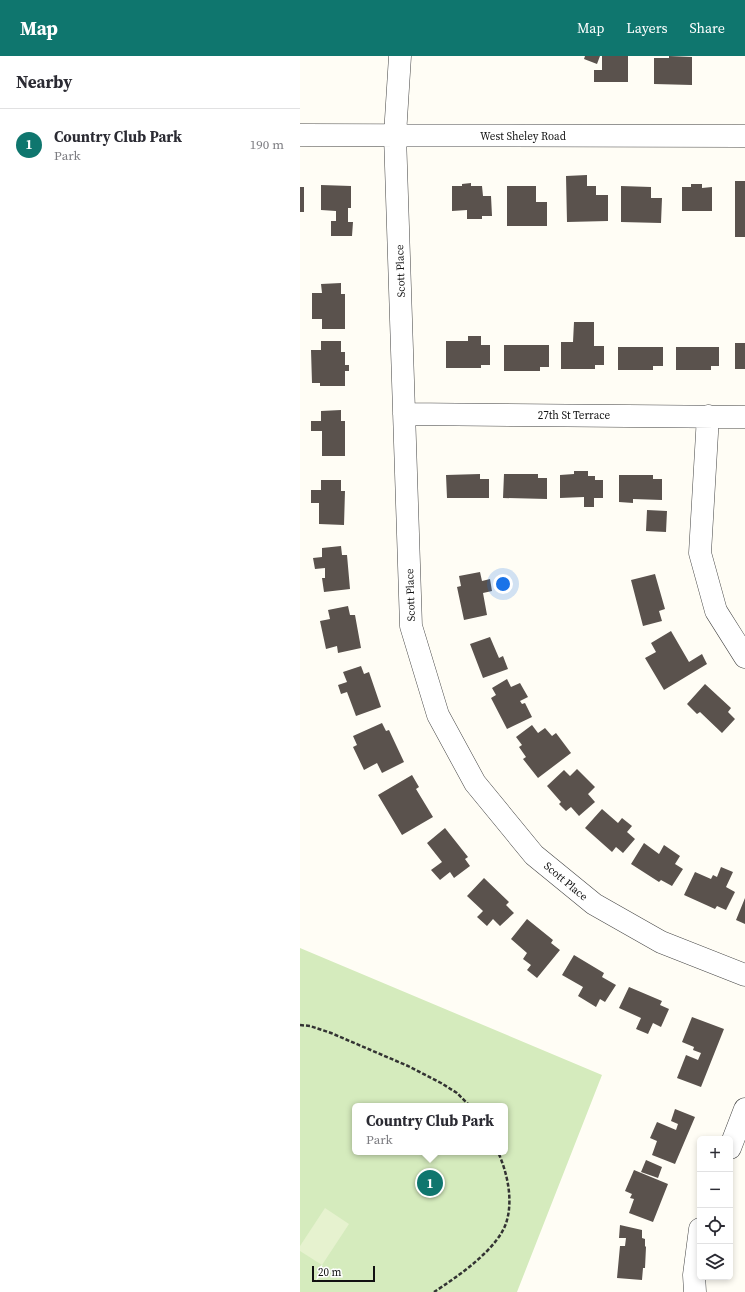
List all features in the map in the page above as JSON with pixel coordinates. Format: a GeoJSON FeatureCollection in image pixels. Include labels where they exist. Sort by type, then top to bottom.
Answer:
{"type":"FeatureCollection","features":[{"type":"Feature","properties":{"kind":"street","name":"Scott Place"},"geometry":{"type":"LineString","coordinates":[[400,56],[395,135],[411,626],[438,715],[475,783],[534,855],[594,904],[661,942],[745,975]]}},
{"type":"Feature","properties":{"kind":"street","name":"West Sheley Road"},"geometry":{"type":"LineString","coordinates":[[300,135],[745,136]]}},
{"type":"Feature","properties":{"kind":"street","name":"27th St Terrace"},"geometry":{"type":"LineString","coordinates":[[404,414],[745,417]]}},
{"type":"Feature","properties":{"kind":"street"},"geometry":{"type":"LineString","coordinates":[[708,416],[700,553],[716,611],[745,657]]}},
{"type":"Feature","properties":{"kind":"street"},"geometry":{"type":"LineString","coordinates":[[733,1140],[745,1109]]}},
{"type":"Feature","properties":{"kind":"street"},"geometry":{"type":"LineString","coordinates":[[695,1292],[694,1275],[698,1244]]}},
{"type":"Feature","properties":{"kind":"path"},"geometry":{"type":"LineString","coordinates":[[300,1025],[310,1026],[331,1033],[400,1063],[441,1083],[457,1093],[467,1103]]}},
{"type":"Feature","properties":{"kind":"path"},"geometry":{"type":"LineString","coordinates":[[434,1292],[455,1278],[484,1254],[498,1238],[506,1222],[509,1205],[507,1182],[499,1155]]}},
{"type":"Feature","properties":{"kind":"green space"},"geometry":{"type":"Polygon","coordinates":[[[300,948],[602,1075],[517,1292],[300,1292],[300,948]]]}},
{"type":"Feature","properties":{"kind":"green space"},"geometry":{"type":"Polygon","coordinates":[[[325,1208],[349,1224],[322,1265],[300,1251],[300,1246],[325,1208]]]}},
{"type":"Feature","properties":{"kind":"building"},"geometry":{"type":"Polygon","coordinates":[[[585,56],[600,56],[597,64],[584,59],[585,56]]]}},
{"type":"Feature","properties":{"kind":"building"},"geometry":{"type":"Polygon","coordinates":[[[602,56],[628,56],[628,82],[594,82],[594,70],[602,70],[602,56]]]}},
{"type":"Feature","properties":{"kind":"building"},"geometry":{"type":"Polygon","coordinates":[[[669,56],[692,57],[692,85],[654,84],[654,58],[669,58],[669,56]]]}},
{"type":"Feature","properties":{"kind":"building"},"geometry":{"type":"Polygon","coordinates":[[[587,175],[587,186],[596,186],[596,195],[608,195],[608,221],[567,222],[566,176],[587,175]]]}},
{"type":"Feature","properties":{"kind":"building"},"geometry":{"type":"Polygon","coordinates":[[[735,181],[745,181],[745,237],[735,237],[735,181]]]}},
{"type":"Feature","properties":{"kind":"building"},"geometry":{"type":"Polygon","coordinates":[[[471,183],[471,186],[482,186],[483,196],[491,196],[492,216],[482,216],[482,219],[467,219],[467,210],[452,211],[452,186],[462,186],[462,184],[471,183]]]}},
{"type":"Feature","properties":{"kind":"building"},"geometry":{"type":"Polygon","coordinates":[[[691,184],[702,184],[702,188],[712,187],[712,211],[682,211],[682,187],[691,187],[691,184]]]}},
{"type":"Feature","properties":{"kind":"building"},"geometry":{"type":"Polygon","coordinates":[[[321,185],[351,186],[351,208],[348,208],[348,222],[353,222],[352,236],[331,236],[331,221],[336,221],[336,211],[321,210],[321,185]]]}},
{"type":"Feature","properties":{"kind":"building"},"geometry":{"type":"Polygon","coordinates":[[[507,186],[536,186],[536,202],[547,202],[547,226],[507,226],[507,186]]]}},
{"type":"Feature","properties":{"kind":"building"},"geometry":{"type":"Polygon","coordinates":[[[621,186],[651,187],[651,198],[662,198],[661,223],[621,222],[621,186]]]}},
{"type":"Feature","properties":{"kind":"building"},"geometry":{"type":"Polygon","coordinates":[[[300,187],[304,187],[304,212],[300,212],[300,187]]]}},
{"type":"Feature","properties":{"kind":"building"},"geometry":{"type":"Polygon","coordinates":[[[341,283],[341,294],[345,294],[345,329],[322,329],[322,319],[312,319],[312,293],[322,293],[321,284],[341,283]]]}},
{"type":"Feature","properties":{"kind":"building"},"geometry":{"type":"Polygon","coordinates":[[[574,322],[594,322],[594,346],[604,346],[604,365],[595,365],[595,369],[561,369],[561,342],[573,342],[574,322]]]}},
{"type":"Feature","properties":{"kind":"building"},"geometry":{"type":"Polygon","coordinates":[[[468,336],[481,336],[481,345],[490,345],[490,365],[481,365],[481,368],[446,368],[446,341],[468,341],[468,336]]]}},
{"type":"Feature","properties":{"kind":"building"},"geometry":{"type":"Polygon","coordinates":[[[321,341],[341,341],[341,352],[345,352],[345,365],[349,365],[349,371],[345,371],[345,386],[320,386],[320,383],[312,383],[311,350],[321,350],[321,341]]]}},
{"type":"Feature","properties":{"kind":"building"},"geometry":{"type":"Polygon","coordinates":[[[735,343],[745,343],[745,369],[735,369],[735,343]]]}},
{"type":"Feature","properties":{"kind":"building"},"geometry":{"type":"Polygon","coordinates":[[[504,345],[549,345],[549,367],[540,367],[540,371],[504,371],[504,345]]]}},
{"type":"Feature","properties":{"kind":"building"},"geometry":{"type":"Polygon","coordinates":[[[618,347],[663,347],[663,366],[653,366],[653,370],[618,370],[618,347]]]}},
{"type":"Feature","properties":{"kind":"building"},"geometry":{"type":"Polygon","coordinates":[[[676,347],[719,347],[719,366],[711,366],[711,370],[676,370],[676,347]]]}},
{"type":"Feature","properties":{"kind":"building"},"geometry":{"type":"Polygon","coordinates":[[[341,410],[341,421],[345,421],[345,456],[322,456],[322,431],[311,431],[311,421],[321,421],[321,411],[341,410]]]}},
{"type":"Feature","properties":{"kind":"building"},"geometry":{"type":"Polygon","coordinates":[[[574,471],[588,471],[588,476],[595,476],[595,480],[603,480],[603,498],[594,498],[594,507],[584,507],[584,497],[560,498],[560,475],[574,474],[574,471]]]}},
{"type":"Feature","properties":{"kind":"building"},"geometry":{"type":"Polygon","coordinates":[[[480,474],[480,479],[489,479],[489,498],[447,498],[446,475],[480,474]]]}},
{"type":"Feature","properties":{"kind":"building"},"geometry":{"type":"Polygon","coordinates":[[[504,474],[538,474],[538,478],[547,478],[547,499],[503,498],[504,474]]]}},
{"type":"Feature","properties":{"kind":"building"},"geometry":{"type":"Polygon","coordinates":[[[619,475],[653,475],[653,479],[662,479],[662,500],[633,499],[633,503],[619,502],[619,475]]]}},
{"type":"Feature","properties":{"kind":"building"},"geometry":{"type":"Polygon","coordinates":[[[321,480],[341,480],[341,491],[345,491],[344,525],[319,524],[319,503],[311,503],[311,490],[321,490],[321,480]]]}},
{"type":"Feature","properties":{"kind":"building"},"geometry":{"type":"Polygon","coordinates":[[[647,510],[667,511],[666,532],[646,531],[647,510]]]}},
{"type":"Feature","properties":{"kind":"building"},"geometry":{"type":"Polygon","coordinates":[[[341,546],[342,555],[347,555],[350,589],[324,592],[322,578],[325,578],[325,568],[315,569],[313,558],[322,557],[322,548],[341,546]]]}},
{"type":"Feature","properties":{"kind":"building"},"geometry":{"type":"Polygon","coordinates":[[[480,572],[482,581],[490,579],[492,591],[483,593],[487,615],[464,620],[457,587],[461,586],[459,576],[480,572]]]}},
{"type":"Feature","properties":{"kind":"building"},"geometry":{"type":"Polygon","coordinates":[[[655,574],[665,609],[659,611],[662,621],[643,626],[631,580],[655,574]]]}},
{"type":"Feature","properties":{"kind":"building"},"geometry":{"type":"Polygon","coordinates":[[[348,606],[350,615],[355,615],[361,648],[338,653],[337,646],[326,649],[320,621],[330,619],[328,610],[348,606]]]}},
{"type":"Feature","properties":{"kind":"building"},"geometry":{"type":"Polygon","coordinates":[[[671,631],[689,662],[702,654],[707,664],[664,690],[645,658],[656,652],[651,643],[671,631]]]}},
{"type":"Feature","properties":{"kind":"building"},"geometry":{"type":"Polygon","coordinates":[[[490,637],[499,658],[503,656],[508,669],[483,678],[470,644],[490,637]]]}},
{"type":"Feature","properties":{"kind":"building"},"geometry":{"type":"Polygon","coordinates":[[[361,666],[364,674],[369,672],[381,707],[356,716],[347,692],[341,694],[338,685],[347,682],[343,672],[361,666]]]}},
{"type":"Feature","properties":{"kind":"building"},"geometry":{"type":"Polygon","coordinates":[[[507,679],[511,687],[520,683],[528,697],[520,701],[522,704],[525,703],[532,717],[507,729],[491,698],[496,695],[492,688],[507,679]]]}},
{"type":"Feature","properties":{"kind":"building"},"geometry":{"type":"Polygon","coordinates":[[[705,684],[731,708],[728,712],[735,719],[722,733],[700,712],[697,714],[687,704],[705,684]]]}},
{"type":"Feature","properties":{"kind":"building"},"geometry":{"type":"Polygon","coordinates":[[[382,723],[386,731],[389,730],[404,762],[382,773],[377,763],[364,770],[353,747],[357,745],[353,736],[382,723]]]}},
{"type":"Feature","properties":{"kind":"building"},"geometry":{"type":"Polygon","coordinates":[[[532,725],[538,733],[545,728],[552,736],[556,733],[571,753],[538,778],[523,759],[526,757],[519,747],[522,745],[516,737],[532,725]]]}},
{"type":"Feature","properties":{"kind":"building"},"geometry":{"type":"Polygon","coordinates":[[[577,769],[595,787],[588,794],[595,802],[579,816],[571,807],[566,811],[559,804],[561,802],[547,786],[564,770],[570,776],[577,769]]]}},
{"type":"Feature","properties":{"kind":"building"},"geometry":{"type":"Polygon","coordinates":[[[412,775],[419,787],[416,789],[433,817],[402,835],[378,795],[412,775]]]}},
{"type":"Feature","properties":{"kind":"building"},"geometry":{"type":"Polygon","coordinates":[[[602,809],[618,823],[622,818],[632,826],[627,832],[635,839],[623,853],[616,847],[612,852],[585,828],[602,809]]]}},
{"type":"Feature","properties":{"kind":"building"},"geometry":{"type":"Polygon","coordinates":[[[445,828],[468,857],[465,859],[470,866],[454,878],[450,872],[440,880],[431,870],[442,862],[427,843],[445,828]]]}},
{"type":"Feature","properties":{"kind":"building"},"geometry":{"type":"Polygon","coordinates":[[[644,843],[659,854],[664,845],[680,856],[675,864],[683,869],[672,886],[661,880],[659,882],[631,864],[644,843]]]}},
{"type":"Feature","properties":{"kind":"building"},"geometry":{"type":"Polygon","coordinates":[[[721,867],[733,872],[726,887],[735,892],[726,910],[717,906],[715,909],[684,895],[695,872],[711,879],[713,875],[717,877],[721,867]]]}},
{"type":"Feature","properties":{"kind":"building"},"geometry":{"type":"Polygon","coordinates":[[[484,878],[509,902],[506,905],[514,913],[500,926],[493,919],[487,926],[477,917],[483,911],[467,896],[484,878]]]}},
{"type":"Feature","properties":{"kind":"building"},"geometry":{"type":"Polygon","coordinates":[[[745,898],[745,924],[736,920],[745,898]]]}},
{"type":"Feature","properties":{"kind":"building"},"geometry":{"type":"Polygon","coordinates":[[[527,919],[553,940],[551,943],[560,950],[537,978],[527,970],[531,965],[523,959],[527,953],[511,939],[527,919]]]}},
{"type":"Feature","properties":{"kind":"building"},"geometry":{"type":"Polygon","coordinates":[[[574,955],[604,973],[602,977],[616,985],[605,1002],[600,999],[596,1007],[578,996],[583,987],[562,975],[574,955]]]}},
{"type":"Feature","properties":{"kind":"building"},"geometry":{"type":"Polygon","coordinates":[[[629,987],[662,1001],[660,1005],[669,1009],[661,1027],[653,1023],[648,1034],[636,1029],[641,1018],[619,1008],[629,987]]]}},
{"type":"Feature","properties":{"kind":"building"},"geometry":{"type":"Polygon","coordinates":[[[692,1017],[724,1029],[701,1087],[677,1078],[686,1055],[698,1060],[701,1053],[693,1050],[694,1047],[682,1042],[692,1017]]]}},
{"type":"Feature","properties":{"kind":"building"},"geometry":{"type":"Polygon","coordinates":[[[675,1109],[695,1117],[675,1164],[652,1155],[657,1141],[650,1138],[657,1122],[676,1130],[678,1124],[671,1121],[675,1109]]]}},
{"type":"Feature","properties":{"kind":"building"},"geometry":{"type":"Polygon","coordinates":[[[646,1160],[662,1167],[658,1178],[641,1172],[646,1160]]]}},
{"type":"Feature","properties":{"kind":"building"},"geometry":{"type":"Polygon","coordinates":[[[634,1170],[668,1184],[653,1222],[629,1213],[634,1199],[630,1198],[632,1194],[625,1191],[634,1170]]]}},
{"type":"Feature","properties":{"kind":"building"},"geometry":{"type":"Polygon","coordinates":[[[620,1225],[642,1230],[642,1238],[645,1239],[646,1247],[645,1268],[643,1268],[642,1280],[617,1278],[620,1246],[625,1246],[626,1238],[619,1238],[620,1225]]]}},
{"type":"Feature","properties":{"kind":"place","name":"Country Club Park"},"geometry":{"type":"Point","coordinates":[430,1183]}}]}
